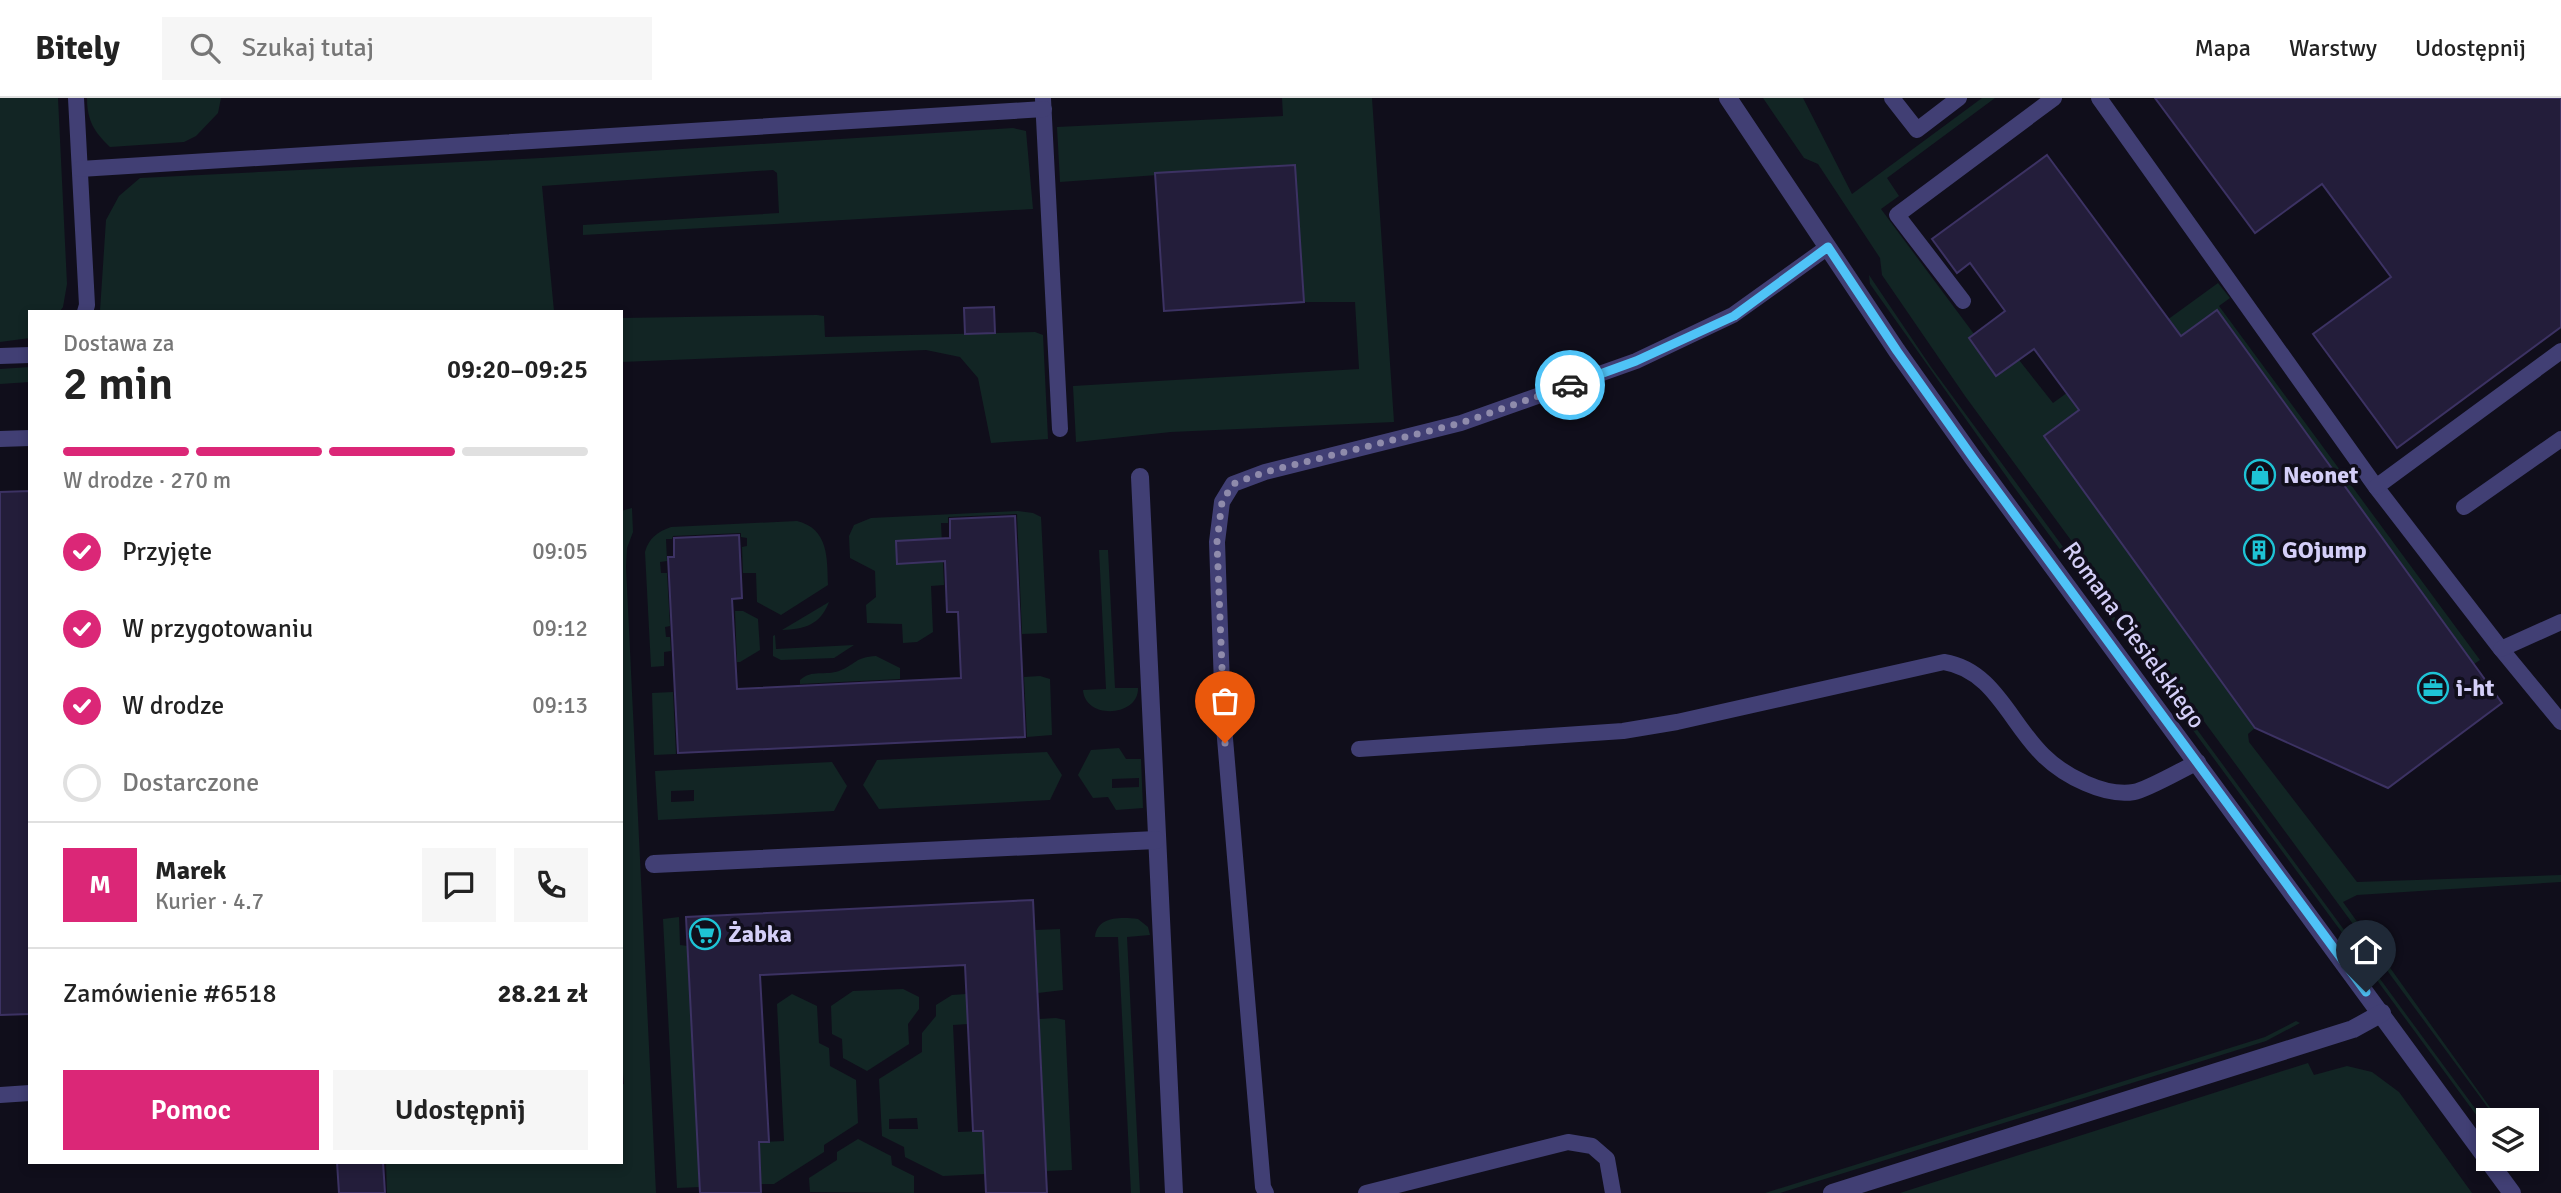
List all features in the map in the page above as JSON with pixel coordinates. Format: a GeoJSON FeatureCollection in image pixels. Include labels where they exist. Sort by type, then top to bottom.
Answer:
{"type":"FeatureCollection","features":[{"type":"Feature","properties":{"kind":"street","name":"Romana Ciesielskiego"},"geometry":{"type":"LineString","coordinates":[[1728,98],[1897,351],[1973,458],[2512,1193]]}},
{"type":"Feature","properties":{"kind":"street"},"geometry":{"type":"LineString","coordinates":[[1140,477],[1174,1193]]}},
{"type":"Feature","properties":{"kind":"street"},"geometry":{"type":"LineString","coordinates":[[654,864],[1156,841]]}},
{"type":"Feature","properties":{"kind":"street"},"geometry":{"type":"LineString","coordinates":[[1832,1193],[2353,1029],[2382,1013]]}},
{"type":"Feature","properties":{"kind":"lane"},"geometry":{"type":"LineString","coordinates":[[76,98],[86,310]]}},
{"type":"Feature","properties":{"kind":"lane"},"geometry":{"type":"LineString","coordinates":[[1892,98],[1917,130],[1959,98]]}},
{"type":"Feature","properties":{"kind":"lane"},"geometry":{"type":"LineString","coordinates":[[1963,301],[1897,215],[2054,98]]}},
{"type":"Feature","properties":{"kind":"lane"},"geometry":{"type":"LineString","coordinates":[[2099,98],[2376,487],[2561,722]]}},
{"type":"Feature","properties":{"kind":"lane"},"geometry":{"type":"LineString","coordinates":[[80,169],[1044,104],[1060,429]]}},
{"type":"Feature","properties":{"kind":"lane"},"geometry":{"type":"LineString","coordinates":[[1266,1193],[1263,1187],[1223,715],[1217,542],[1222,502],[1233,484],[1265,472],[1461,423],[1636,361],[1734,316],[1828,247]]}},
{"type":"Feature","properties":{"kind":"lane"},"geometry":{"type":"LineString","coordinates":[[2376,487],[2561,351]]}},
{"type":"Feature","properties":{"kind":"lane"},"geometry":{"type":"LineString","coordinates":[[0,356],[28,355]]}},
{"type":"Feature","properties":{"kind":"lane"},"geometry":{"type":"LineString","coordinates":[[0,439],[28,438]]}},
{"type":"Feature","properties":{"kind":"lane"},"geometry":{"type":"LineString","coordinates":[[2464,507],[2561,439]]}},
{"type":"Feature","properties":{"kind":"lane"},"geometry":{"type":"LineString","coordinates":[[2501,649],[2561,622]]}},
{"type":"Feature","properties":{"kind":"lane"},"geometry":{"type":"LineString","coordinates":[[1359,749],[1623,731],[1677,722],[1944,662],[1957,664],[1977,675],[2011,712],[2043,756],[2079,780],[2106,793],[2136,792],[2197,762]]}},
{"type":"Feature","properties":{"kind":"lane"},"geometry":{"type":"LineString","coordinates":[[0,1095],[28,1093]]}},
{"type":"Feature","properties":{"kind":"lane"},"geometry":{"type":"LineString","coordinates":[[1366,1193],[1568,1142],[1592,1146],[1607,1158],[1613,1193]]}},
{"type":"Feature","properties":{"kind":"green space"},"geometry":{"type":"Polygon","coordinates":[[[0,98],[58,98],[67,284],[63,307],[61,310],[28,310],[28,338],[0,342],[0,98]]]}},
{"type":"Feature","properties":{"kind":"green space"},"geometry":{"type":"Polygon","coordinates":[[[87,98],[221,98],[218,113],[196,136],[184,142],[110,147],[92,125],[87,98]]]}},
{"type":"Feature","properties":{"kind":"green space"},"geometry":{"type":"Polygon","coordinates":[[[1282,98],[1372,98],[1394,422],[1171,432],[1076,442],[1073,386],[1359,369],[1355,302],[1304,302],[1295,165],[1060,182],[1057,127],[1283,116],[1282,98]]]}},
{"type":"Feature","properties":{"kind":"green space"},"geometry":{"type":"Polygon","coordinates":[[[1763,98],[1803,98],[1852,194],[1982,98],[1995,98],[1887,178],[1899,196],[1881,209],[1974,334],[1969,338],[1996,375],[2019,360],[2053,403],[2218,283],[2230,298],[2219,306],[2480,660],[2474,664],[2217,310],[2044,436],[2255,728],[2248,734],[2249,742],[2357,882],[2561,875],[2561,882],[2357,895],[2343,902],[2490,1108],[1965,396],[1882,275],[1880,258],[1818,164],[1804,158],[1763,98]]]}},
{"type":"Feature","properties":{"kind":"green space"},"geometry":{"type":"Polygon","coordinates":[[[1013,128],[1026,131],[1033,209],[583,235],[583,225],[779,213],[777,173],[773,170],[542,186],[554,310],[100,310],[106,220],[119,196],[140,178],[541,158],[1013,128]]]}},
{"type":"Feature","properties":{"kind":"green space"},"geometry":{"type":"Polygon","coordinates":[[[1869,275],[1931,367],[2476,1110],[2476,1115],[2011,483],[1870,284],[1869,275]]]}},
{"type":"Feature","properties":{"kind":"green space"},"geometry":{"type":"Polygon","coordinates":[[[817,315],[824,316],[825,337],[1035,332],[1043,335],[1048,439],[991,443],[978,378],[960,357],[926,350],[623,362],[623,318],[817,315]]]}},
{"type":"Feature","properties":{"kind":"green space"},"geometry":{"type":"Polygon","coordinates":[[[28,367],[28,382],[0,384],[0,369],[28,367]]]}},
{"type":"Feature","properties":{"kind":"green space"},"geometry":{"type":"Polygon","coordinates":[[[632,508],[633,532],[627,548],[626,567],[656,1193],[387,1193],[386,1164],[623,1164],[623,510],[632,508]]]}},
{"type":"Feature","properties":{"kind":"green space"},"geometry":{"type":"Polygon","coordinates":[[[1018,511],[1041,517],[1047,633],[1022,634],[1017,514],[948,517],[948,523],[941,523],[944,585],[931,586],[933,632],[917,642],[903,643],[902,624],[867,623],[866,605],[876,597],[875,571],[850,558],[849,536],[854,525],[871,518],[1018,511]]]}},
{"type":"Feature","properties":{"kind":"green space"},"geometry":{"type":"Polygon","coordinates":[[[797,521],[807,525],[821,538],[826,555],[828,585],[781,615],[757,602],[756,573],[743,573],[742,547],[747,546],[747,538],[741,537],[741,533],[673,536],[672,539],[666,539],[667,561],[660,562],[661,573],[667,573],[670,626],[665,627],[666,637],[670,637],[671,651],[664,652],[664,666],[651,667],[645,552],[654,536],[671,527],[797,521]]]}},
{"type":"Feature","properties":{"kind":"green space"},"geometry":{"type":"Polygon","coordinates":[[[1099,550],[1108,550],[1115,688],[1138,688],[1136,698],[1130,705],[1112,711],[1093,706],[1086,700],[1083,690],[1106,689],[1099,550]]]}},
{"type":"Feature","properties":{"kind":"green space"},"geometry":{"type":"Polygon","coordinates":[[[829,602],[821,616],[811,624],[782,630],[829,602]]]}},
{"type":"Feature","properties":{"kind":"green space"},"geometry":{"type":"Polygon","coordinates":[[[735,611],[743,611],[758,619],[760,650],[740,662],[737,662],[735,611]]]}},
{"type":"Feature","properties":{"kind":"green space"},"geometry":{"type":"Polygon","coordinates":[[[775,635],[776,649],[854,645],[834,658],[781,660],[773,656],[775,635]]]}},
{"type":"Feature","properties":{"kind":"green space"},"geometry":{"type":"Polygon","coordinates":[[[876,656],[900,668],[900,679],[800,684],[800,680],[809,675],[839,671],[859,660],[876,656]]]}},
{"type":"Feature","properties":{"kind":"green space"},"geometry":{"type":"Polygon","coordinates":[[[1040,676],[1050,679],[1052,735],[1027,737],[1024,677],[1040,676]]]}},
{"type":"Feature","properties":{"kind":"green space"},"geometry":{"type":"Polygon","coordinates":[[[673,692],[676,754],[654,755],[652,693],[673,692]]]}},
{"type":"Feature","properties":{"kind":"green space"},"geometry":{"type":"Polygon","coordinates":[[[1119,748],[1126,759],[1141,759],[1143,808],[1116,810],[1108,797],[1093,798],[1078,775],[1091,750],[1119,748]],[[1139,778],[1112,779],[1112,788],[1139,787],[1139,778]]]}},
{"type":"Feature","properties":{"kind":"green space"},"geometry":{"type":"Polygon","coordinates":[[[1047,752],[1062,775],[1050,800],[879,809],[863,785],[877,760],[1047,752]]]}},
{"type":"Feature","properties":{"kind":"green space"},"geometry":{"type":"Polygon","coordinates":[[[832,762],[847,786],[834,811],[658,820],[655,771],[832,762]],[[694,790],[671,791],[671,802],[694,801],[694,790]]]}},
{"type":"Feature","properties":{"kind":"green space"},"geometry":{"type":"Polygon","coordinates":[[[679,917],[680,945],[688,946],[700,1187],[677,1188],[663,919],[679,917]]]}},
{"type":"Feature","properties":{"kind":"green space"},"geometry":{"type":"Polygon","coordinates":[[[1111,919],[1138,919],[1148,927],[1150,935],[1127,937],[1140,1193],[1131,1193],[1118,937],[1095,937],[1100,925],[1111,919]]]}},
{"type":"Feature","properties":{"kind":"green space"},"geometry":{"type":"Polygon","coordinates":[[[1060,929],[1063,990],[1038,993],[1035,930],[1060,929]]]}},
{"type":"Feature","properties":{"kind":"green space"},"geometry":{"type":"Polygon","coordinates":[[[903,989],[919,997],[919,1009],[908,1024],[909,1044],[867,1071],[843,1058],[842,1039],[832,1034],[831,1006],[853,991],[903,989]]]}},
{"type":"Feature","properties":{"kind":"green space"},"geometry":{"type":"Polygon","coordinates":[[[792,994],[817,1006],[819,1043],[829,1048],[830,1066],[856,1080],[858,1123],[824,1145],[824,1152],[774,1184],[761,1184],[759,1142],[784,1141],[777,1004],[792,994]]]}},
{"type":"Feature","properties":{"kind":"green space"},"geometry":{"type":"Polygon","coordinates":[[[966,994],[968,1024],[953,1025],[958,1132],[983,1131],[985,1174],[943,1176],[905,1157],[904,1147],[882,1136],[879,1079],[922,1052],[922,1033],[936,1016],[936,1005],[952,995],[966,994]],[[917,1118],[889,1119],[889,1129],[918,1129],[917,1118]]]}},
{"type":"Feature","properties":{"kind":"green space"},"geometry":{"type":"Polygon","coordinates":[[[1039,1019],[1065,1020],[1072,1170],[1046,1171],[1039,1019]]]}},
{"type":"Feature","properties":{"kind":"green space"},"geometry":{"type":"Polygon","coordinates":[[[2296,1021],[2300,1023],[2266,1041],[1780,1193],[1765,1193],[2265,1037],[2296,1021]]]}},
{"type":"Feature","properties":{"kind":"green space"},"geometry":{"type":"Polygon","coordinates":[[[2308,1063],[2314,1075],[2347,1066],[2372,1072],[2399,1092],[2472,1193],[1900,1193],[2308,1063]]]}},
{"type":"Feature","properties":{"kind":"green space"},"geometry":{"type":"Polygon","coordinates":[[[858,1139],[891,1156],[892,1165],[914,1176],[914,1193],[810,1192],[809,1178],[837,1160],[837,1152],[858,1139]]]}},
{"type":"Feature","properties":{"kind":"building"},"geometry":{"type":"Polygon","coordinates":[[[2155,98],[2561,98],[2561,327],[2397,448],[2313,334],[2391,277],[2322,184],[2255,233],[2155,98]]]}},
{"type":"Feature","properties":{"kind":"building","name":"GOjump"},"geometry":{"type":"Polygon","coordinates":[[[2047,155],[2181,336],[2217,310],[2502,703],[2388,788],[2255,728],[2044,436],[2079,410],[2034,349],[1996,376],[1969,338],[2005,311],[1970,263],[1957,273],[1932,239],[2047,155]]]}},
{"type":"Feature","properties":{"kind":"building"},"geometry":{"type":"Polygon","coordinates":[[[1295,165],[1304,302],[1164,311],[1155,173],[1295,165]]]}},
{"type":"Feature","properties":{"kind":"building"},"geometry":{"type":"Polygon","coordinates":[[[994,307],[995,333],[965,334],[964,308],[994,307]]]}},
{"type":"Feature","properties":{"kind":"building"},"geometry":{"type":"Polygon","coordinates":[[[28,491],[28,1014],[0,1015],[0,492],[28,491]]]}},
{"type":"Feature","properties":{"kind":"building"},"geometry":{"type":"Polygon","coordinates":[[[1015,516],[1025,737],[678,753],[668,557],[674,557],[674,538],[739,535],[742,598],[732,599],[737,689],[961,678],[958,612],[947,612],[945,561],[897,564],[896,541],[950,538],[950,519],[1015,516]]]}},
{"type":"Feature","properties":{"kind":"building"},"geometry":{"type":"Polygon","coordinates":[[[1033,900],[1047,1193],[986,1193],[983,1131],[973,1131],[965,965],[760,975],[769,1142],[759,1142],[761,1193],[700,1193],[686,917],[1033,900]]]}},
{"type":"Feature","properties":{"kind":"building"},"geometry":{"type":"Polygon","coordinates":[[[337,1164],[383,1164],[385,1193],[339,1193],[337,1164]]]}},
{"type":"Feature","properties":{"kind":"way so far"},"geometry":{"type":"LineString","coordinates":[[1225,743],[1217,542],[1222,502],[1233,484],[1265,472],[1461,423],[1570,385]]}},
{"type":"Feature","properties":{"kind":"place","name":"Neonet"},"geometry":{"type":"Point","coordinates":[2260,475]}},
{"type":"Feature","properties":{"kind":"place","name":"GOjump"},"geometry":{"type":"Point","coordinates":[2259,550]}},
{"type":"Feature","properties":{"kind":"place","name":"i-ht"},"geometry":{"type":"Point","coordinates":[2433,688]}},
{"type":"Feature","properties":{"kind":"place","name":"Żabka"},"geometry":{"type":"Point","coordinates":[705,934]}},
{"type":"Feature","properties":{"kind":"route"},"geometry":{"type":"LineString","coordinates":[[1570,385],[1636,361],[1734,316],[1828,247],[1973,458],[2366,992]]}}]}
